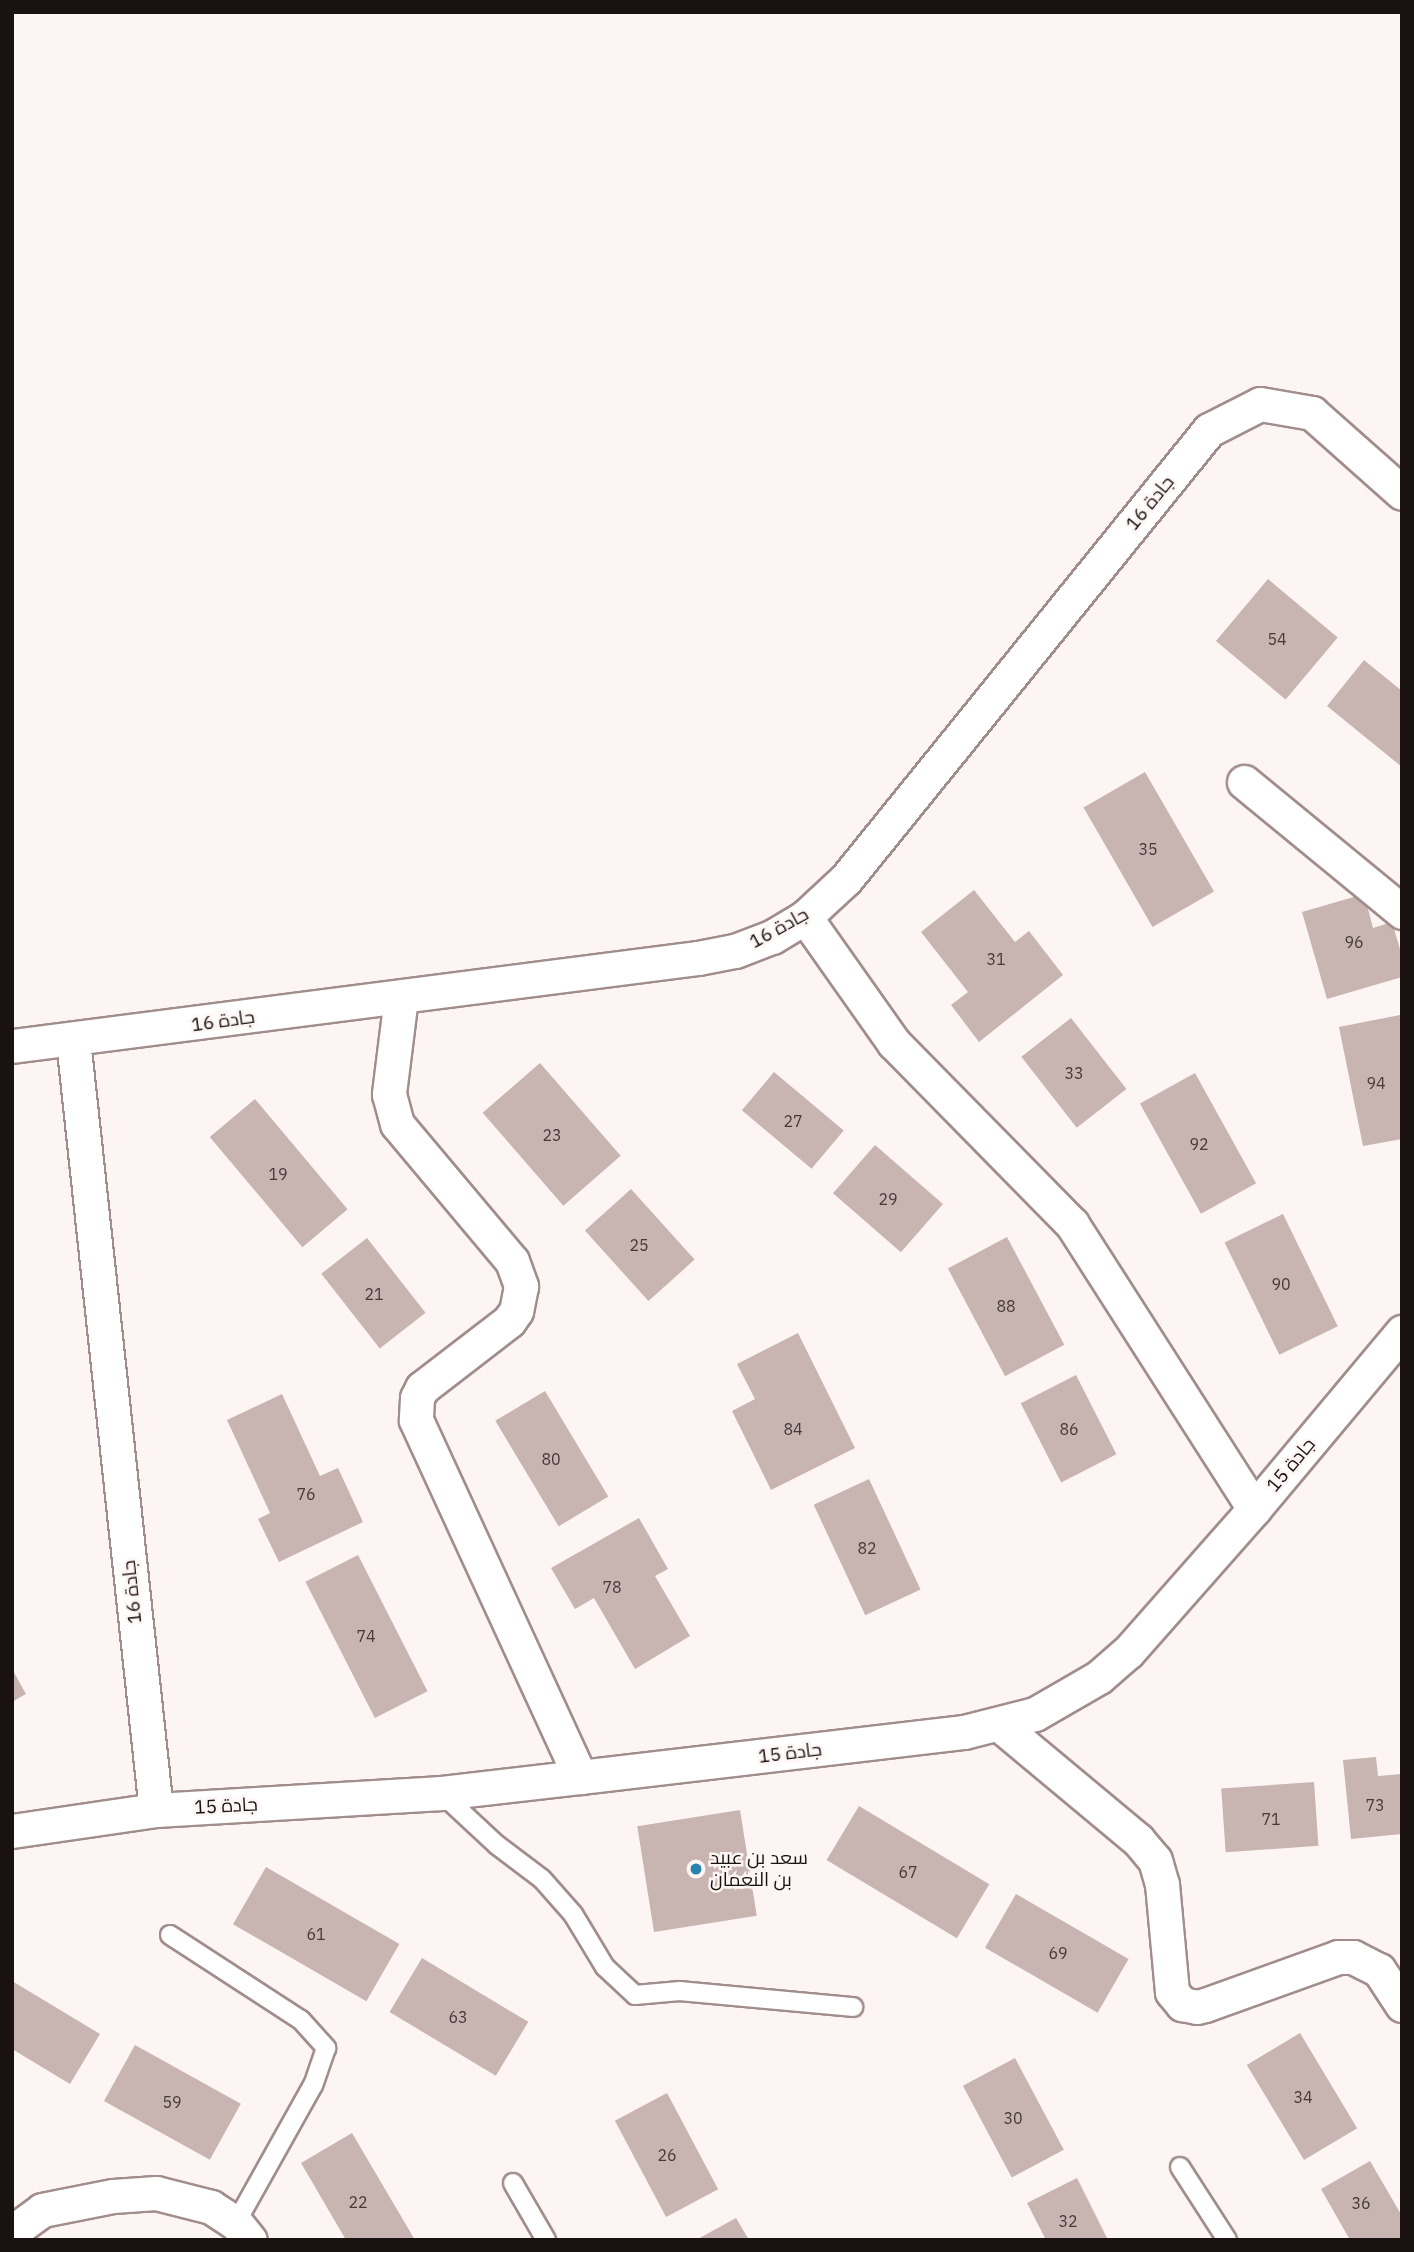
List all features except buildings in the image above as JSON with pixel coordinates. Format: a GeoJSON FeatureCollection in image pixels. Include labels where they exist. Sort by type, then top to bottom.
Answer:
{"type":"FeatureCollection","features":[{"type":"Feature","properties":{"kind":"street","name":"جادة 16"},"geometry":{"type":"LineString","coordinates":[[12,1046],[735,951],[772,937],[805,917],[846,879],[1209,430],[1260,404],[1312,413],[1402,493]]}},
{"type":"Feature","properties":{"kind":"street"},"geometry":{"type":"LineString","coordinates":[[1244,782],[1402,912]]}},
{"type":"Feature","properties":{"kind":"street"},"geometry":{"type":"LineString","coordinates":[[805,917],[894,1044],[1072,1224],[1254,1509]]}},
{"type":"Feature","properties":{"kind":"street"},"geometry":{"type":"LineString","coordinates":[[401,997],[389,1094],[397,1124],[512,1261],[521,1286],[516,1311],[509,1321],[422,1388],[417,1398],[416,1420],[580,1777]]}},
{"type":"Feature","properties":{"kind":"street","name":"جادة 16"},"geometry":{"type":"LineString","coordinates":[[73,1040],[156,1810]]}},
{"type":"Feature","properties":{"kind":"street","name":"جادة 15"},"geometry":{"type":"LineString","coordinates":[[12,1831],[156,1810],[441,1793],[950,1734],[1000,1725],[1035,1714],[1099,1677],[1154,1624],[1402,1332]]}},
{"type":"Feature","properties":{"kind":"street"},"geometry":{"type":"LineString","coordinates":[[1000,1725],[1138,1840],[1155,1860],[1162,1884],[1172,1992],[1182,2004],[1198,2007],[1205,2005],[1338,1957],[1360,1960],[1379,1970],[1402,2006]]}},
{"type":"Feature","properties":{"kind":"street"},"geometry":{"type":"LineString","coordinates":[[12,2232],[42,2210],[113,2196],[156,2193],[211,2207],[243,2231]]}},
{"type":"Feature","properties":{"kind":"lane"},"geometry":{"type":"LineString","coordinates":[[441,1793],[497,1844],[542,1879],[573,1914],[605,1967],[635,1996],[680,1991],[853,2007]]}},
{"type":"Feature","properties":{"kind":"lane"},"geometry":{"type":"LineString","coordinates":[[170,1935],[301,2020],[326,2048],[313,2085],[243,2231]]}},
{"type":"Feature","properties":{"kind":"lane"},"geometry":{"type":"LineString","coordinates":[[1180,2167],[1227,2240]]}},
{"type":"Feature","properties":{"kind":"lane"},"geometry":{"type":"LineString","coordinates":[[513,2183],[546,2240]]}},
{"type":"Feature","properties":{"kind":"place","name":"سعد بن عبيد بن النعمان"},"geometry":{"type":"Point","coordinates":[696,1869]}}]}
